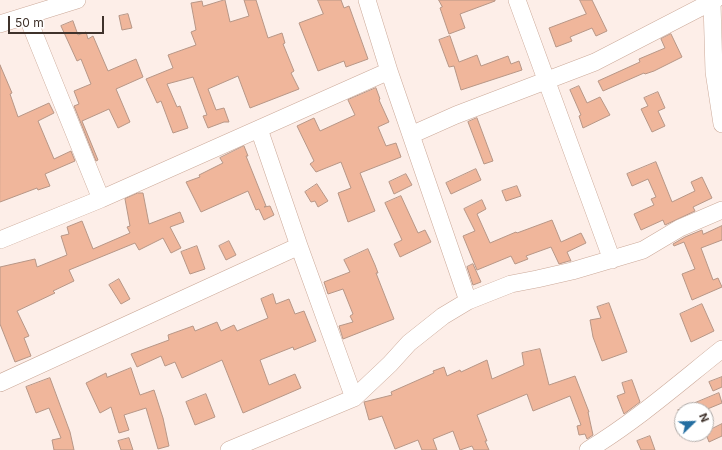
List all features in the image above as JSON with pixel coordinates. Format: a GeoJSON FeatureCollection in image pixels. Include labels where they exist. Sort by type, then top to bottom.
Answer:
{"type":"FeatureCollection","features":[{"type":"Feature","properties":{"kind":"street"},"geometry":{"type":"LineString","coordinates":[[0,24],[77,0]]}},
{"type":"Feature","properties":{"kind":"street"},"geometry":{"type":"LineString","coordinates":[[367,0],[389,71],[468,301]]}},
{"type":"Feature","properties":{"kind":"street"},"geometry":{"type":"LineString","coordinates":[[517,0],[612,260]]}},
{"type":"Feature","properties":{"kind":"street"},"geometry":{"type":"LineString","coordinates":[[411,135],[456,114],[595,62],[713,1],[714,72],[722,124]]}},
{"type":"Feature","properties":{"kind":"street"},"geometry":{"type":"LineString","coordinates":[[27,16],[101,199]]}},
{"type":"Feature","properties":{"kind":"street"},"geometry":{"type":"LineString","coordinates":[[0,240],[101,199],[389,71]]}},
{"type":"Feature","properties":{"kind":"street"},"geometry":{"type":"LineString","coordinates":[[259,129],[299,246],[354,398]]}},
{"type":"Feature","properties":{"kind":"street"},"geometry":{"type":"LineString","coordinates":[[229,450],[354,398],[390,364],[409,343],[443,316],[468,301],[511,284],[544,278],[643,250],[680,228],[722,210]]}},
{"type":"Feature","properties":{"kind":"street"},"geometry":{"type":"LineString","coordinates":[[0,383],[299,246]]}},
{"type":"Feature","properties":{"kind":"street"},"geometry":{"type":"LineString","coordinates":[[588,450],[606,439],[660,399],[722,349]]}},
{"type":"Feature","properties":{"kind":"building"},"geometry":{"type":"Polygon","coordinates":[[[225,0],[230,22],[249,16],[244,0],[256,0],[268,38],[282,33],[285,43],[283,44],[294,71],[291,73],[299,89],[250,108],[238,76],[208,89],[216,110],[224,108],[229,122],[224,122],[208,128],[203,116],[207,115],[193,77],[167,84],[177,107],[180,106],[188,128],[173,133],[161,101],[157,103],[146,79],[173,68],[168,55],[196,45],[191,32],[196,30],[191,3],[202,1],[203,6],[225,0]]]}},
{"type":"Feature","properties":{"kind":"building"},"geometry":{"type":"Polygon","coordinates":[[[318,0],[341,0],[344,8],[349,6],[368,59],[346,67],[344,61],[318,71],[299,23],[323,14],[318,0]]]}},
{"type":"Feature","properties":{"kind":"building"},"geometry":{"type":"Polygon","coordinates":[[[439,0],[495,1],[460,14],[465,28],[449,34],[440,8],[442,7],[439,0]]]}},
{"type":"Feature","properties":{"kind":"building"},"geometry":{"type":"Polygon","coordinates":[[[580,0],[592,0],[607,31],[596,36],[592,28],[570,37],[572,41],[556,47],[549,28],[586,14],[580,0]]]}},
{"type":"Feature","properties":{"kind":"building"},"geometry":{"type":"Polygon","coordinates":[[[128,14],[132,28],[122,30],[119,16],[128,14]]]}},
{"type":"Feature","properties":{"kind":"building"},"geometry":{"type":"Polygon","coordinates":[[[73,21],[78,35],[86,32],[88,39],[93,36],[108,71],[136,59],[143,77],[116,89],[130,122],[118,128],[109,109],[82,121],[98,160],[96,161],[74,106],[79,104],[74,91],[91,84],[81,59],[77,61],[61,26],[73,21]]]}},
{"type":"Feature","properties":{"kind":"building"},"geometry":{"type":"Polygon","coordinates":[[[671,34],[682,57],[654,71],[644,73],[603,91],[598,81],[640,62],[639,59],[665,48],[661,39],[671,34]]]}},
{"type":"Feature","properties":{"kind":"building"},"geometry":{"type":"Polygon","coordinates":[[[450,36],[459,62],[477,55],[481,66],[508,56],[511,64],[519,61],[522,70],[461,90],[454,66],[449,67],[439,40],[450,36]]]}},
{"type":"Feature","properties":{"kind":"building"},"geometry":{"type":"Polygon","coordinates":[[[0,65],[12,93],[10,94],[18,117],[49,103],[54,113],[38,121],[54,159],[71,151],[75,161],[45,174],[50,186],[38,190],[37,188],[0,202],[0,65]]]}},
{"type":"Feature","properties":{"kind":"building"},"geometry":{"type":"Polygon","coordinates":[[[579,86],[587,103],[600,97],[610,115],[583,128],[579,116],[581,115],[570,90],[579,86]]]}},
{"type":"Feature","properties":{"kind":"building"},"geometry":{"type":"Polygon","coordinates":[[[376,88],[380,99],[379,100],[389,122],[378,127],[386,146],[396,143],[401,157],[360,173],[375,211],[348,222],[338,193],[351,188],[341,162],[316,172],[310,164],[314,161],[297,126],[314,118],[320,131],[355,115],[348,100],[376,88]]]}},
{"type":"Feature","properties":{"kind":"building"},"geometry":{"type":"Polygon","coordinates":[[[658,92],[665,108],[658,111],[665,126],[652,132],[641,109],[648,106],[644,98],[658,92]]]}},
{"type":"Feature","properties":{"kind":"building"},"geometry":{"type":"Polygon","coordinates":[[[477,118],[493,161],[484,164],[468,122],[477,118]]]}},
{"type":"Feature","properties":{"kind":"building"},"geometry":{"type":"Polygon","coordinates":[[[244,146],[248,156],[246,156],[266,206],[264,207],[270,206],[274,215],[264,220],[259,209],[256,210],[248,191],[201,212],[186,182],[200,177],[199,175],[223,163],[220,158],[244,146]]]}},
{"type":"Feature","properties":{"kind":"building"},"geometry":{"type":"Polygon","coordinates":[[[656,162],[672,202],[695,191],[691,182],[702,177],[712,198],[693,207],[695,211],[665,225],[663,220],[641,230],[634,214],[654,205],[651,199],[656,197],[648,179],[632,186],[627,174],[656,162]]]}},
{"type":"Feature","properties":{"kind":"building"},"geometry":{"type":"Polygon","coordinates":[[[476,169],[481,180],[451,194],[446,183],[476,169]]]}},
{"type":"Feature","properties":{"kind":"building"},"geometry":{"type":"Polygon","coordinates":[[[406,174],[412,185],[394,194],[389,182],[406,174]]]}},
{"type":"Feature","properties":{"kind":"building"},"geometry":{"type":"Polygon","coordinates":[[[317,184],[328,201],[318,207],[315,201],[311,202],[305,192],[317,184]]]}},
{"type":"Feature","properties":{"kind":"building"},"geometry":{"type":"Polygon","coordinates":[[[517,186],[521,196],[506,201],[502,191],[517,186]]]}},
{"type":"Feature","properties":{"kind":"building"},"geometry":{"type":"Polygon","coordinates":[[[138,193],[143,193],[149,224],[180,212],[184,222],[170,227],[181,248],[171,253],[163,238],[139,250],[135,243],[69,270],[74,281],[53,291],[55,293],[17,311],[29,336],[24,338],[31,356],[15,362],[0,324],[0,267],[35,259],[37,267],[67,255],[61,236],[69,234],[67,227],[82,221],[93,249],[130,233],[127,227],[130,226],[125,199],[138,193]]]}},
{"type":"Feature","properties":{"kind":"building"},"geometry":{"type":"Polygon","coordinates":[[[401,196],[418,233],[425,230],[431,242],[400,257],[394,244],[402,240],[385,203],[401,196]]]}},
{"type":"Feature","properties":{"kind":"building"},"geometry":{"type":"Polygon","coordinates":[[[482,200],[486,209],[477,214],[490,243],[516,232],[517,233],[552,220],[561,242],[581,233],[586,243],[567,252],[571,261],[559,264],[551,247],[526,256],[528,259],[515,264],[511,256],[477,270],[463,236],[475,231],[464,209],[482,200]]]}},
{"type":"Feature","properties":{"kind":"building"},"geometry":{"type":"Polygon","coordinates":[[[722,226],[722,240],[701,248],[713,280],[718,278],[722,287],[692,300],[682,274],[695,269],[684,242],[674,246],[673,244],[702,230],[703,234],[722,226]]]}},
{"type":"Feature","properties":{"kind":"building"},"geometry":{"type":"Polygon","coordinates":[[[229,241],[236,255],[226,260],[219,246],[229,241]]]}},
{"type":"Feature","properties":{"kind":"building"},"geometry":{"type":"Polygon","coordinates":[[[197,246],[205,269],[190,274],[181,252],[197,246]]]}},
{"type":"Feature","properties":{"kind":"building"},"geometry":{"type":"Polygon","coordinates":[[[368,249],[394,319],[343,339],[339,326],[353,322],[350,316],[353,314],[343,289],[328,294],[324,282],[350,272],[344,260],[368,249]]]}},
{"type":"Feature","properties":{"kind":"building"},"geometry":{"type":"Polygon","coordinates":[[[473,264],[481,282],[473,285],[467,267],[473,264]]]}},
{"type":"Feature","properties":{"kind":"building"},"geometry":{"type":"Polygon","coordinates":[[[119,279],[130,299],[121,304],[109,285],[119,279]]]}},
{"type":"Feature","properties":{"kind":"building"},"geometry":{"type":"Polygon","coordinates":[[[273,294],[276,304],[289,299],[295,314],[304,311],[316,341],[294,350],[293,347],[260,360],[269,385],[295,374],[301,388],[243,413],[222,360],[182,378],[175,362],[165,366],[161,356],[137,367],[131,354],[169,340],[168,335],[193,326],[195,331],[217,322],[221,331],[234,325],[237,331],[268,318],[261,299],[273,294]]]}},
{"type":"Feature","properties":{"kind":"building"},"geometry":{"type":"Polygon","coordinates":[[[609,303],[627,352],[602,361],[593,337],[590,320],[601,318],[597,307],[609,303]]]}},
{"type":"Feature","properties":{"kind":"building"},"geometry":{"type":"Polygon","coordinates":[[[702,304],[714,331],[691,342],[680,314],[702,304]]]}},
{"type":"Feature","properties":{"kind":"building"},"geometry":{"type":"Polygon","coordinates":[[[540,349],[549,385],[575,376],[589,412],[593,435],[587,439],[585,434],[579,435],[577,426],[581,425],[570,396],[533,411],[527,394],[477,415],[489,450],[474,450],[472,446],[460,450],[453,431],[433,439],[437,450],[422,450],[418,440],[395,449],[382,416],[369,420],[364,402],[392,395],[391,392],[434,373],[433,371],[444,367],[447,376],[460,370],[461,372],[487,360],[492,379],[524,365],[522,353],[540,349]]]}},
{"type":"Feature","properties":{"kind":"building"},"geometry":{"type":"Polygon","coordinates":[[[131,368],[140,395],[154,390],[163,418],[169,446],[158,449],[146,408],[124,415],[129,430],[119,433],[111,407],[100,413],[86,383],[106,373],[107,377],[131,368]]]}},
{"type":"Feature","properties":{"kind":"building"},"geometry":{"type":"Polygon","coordinates":[[[722,377],[722,387],[713,391],[709,382],[722,377]]]}},
{"type":"Feature","properties":{"kind":"building"},"geometry":{"type":"Polygon","coordinates":[[[50,378],[70,432],[74,450],[54,450],[52,440],[61,438],[49,408],[36,413],[26,387],[50,378]]]}},
{"type":"Feature","properties":{"kind":"building"},"geometry":{"type":"Polygon","coordinates":[[[632,380],[640,402],[624,414],[617,396],[625,393],[622,383],[632,380]]]}},
{"type":"Feature","properties":{"kind":"building"},"geometry":{"type":"Polygon","coordinates":[[[719,393],[722,403],[714,406],[714,402],[697,402],[719,393]]]}},
{"type":"Feature","properties":{"kind":"building"},"geometry":{"type":"Polygon","coordinates":[[[206,394],[215,417],[195,425],[186,402],[206,394]]]}},
{"type":"Feature","properties":{"kind":"building"},"geometry":{"type":"Polygon","coordinates":[[[722,424],[722,436],[714,440],[714,428],[722,424]]]}},
{"type":"Feature","properties":{"kind":"building"},"geometry":{"type":"Polygon","coordinates":[[[650,436],[655,450],[641,450],[637,441],[650,436]]]}},
{"type":"Feature","properties":{"kind":"building"},"geometry":{"type":"Polygon","coordinates":[[[129,438],[133,450],[121,450],[118,441],[129,438]]]}}]}
